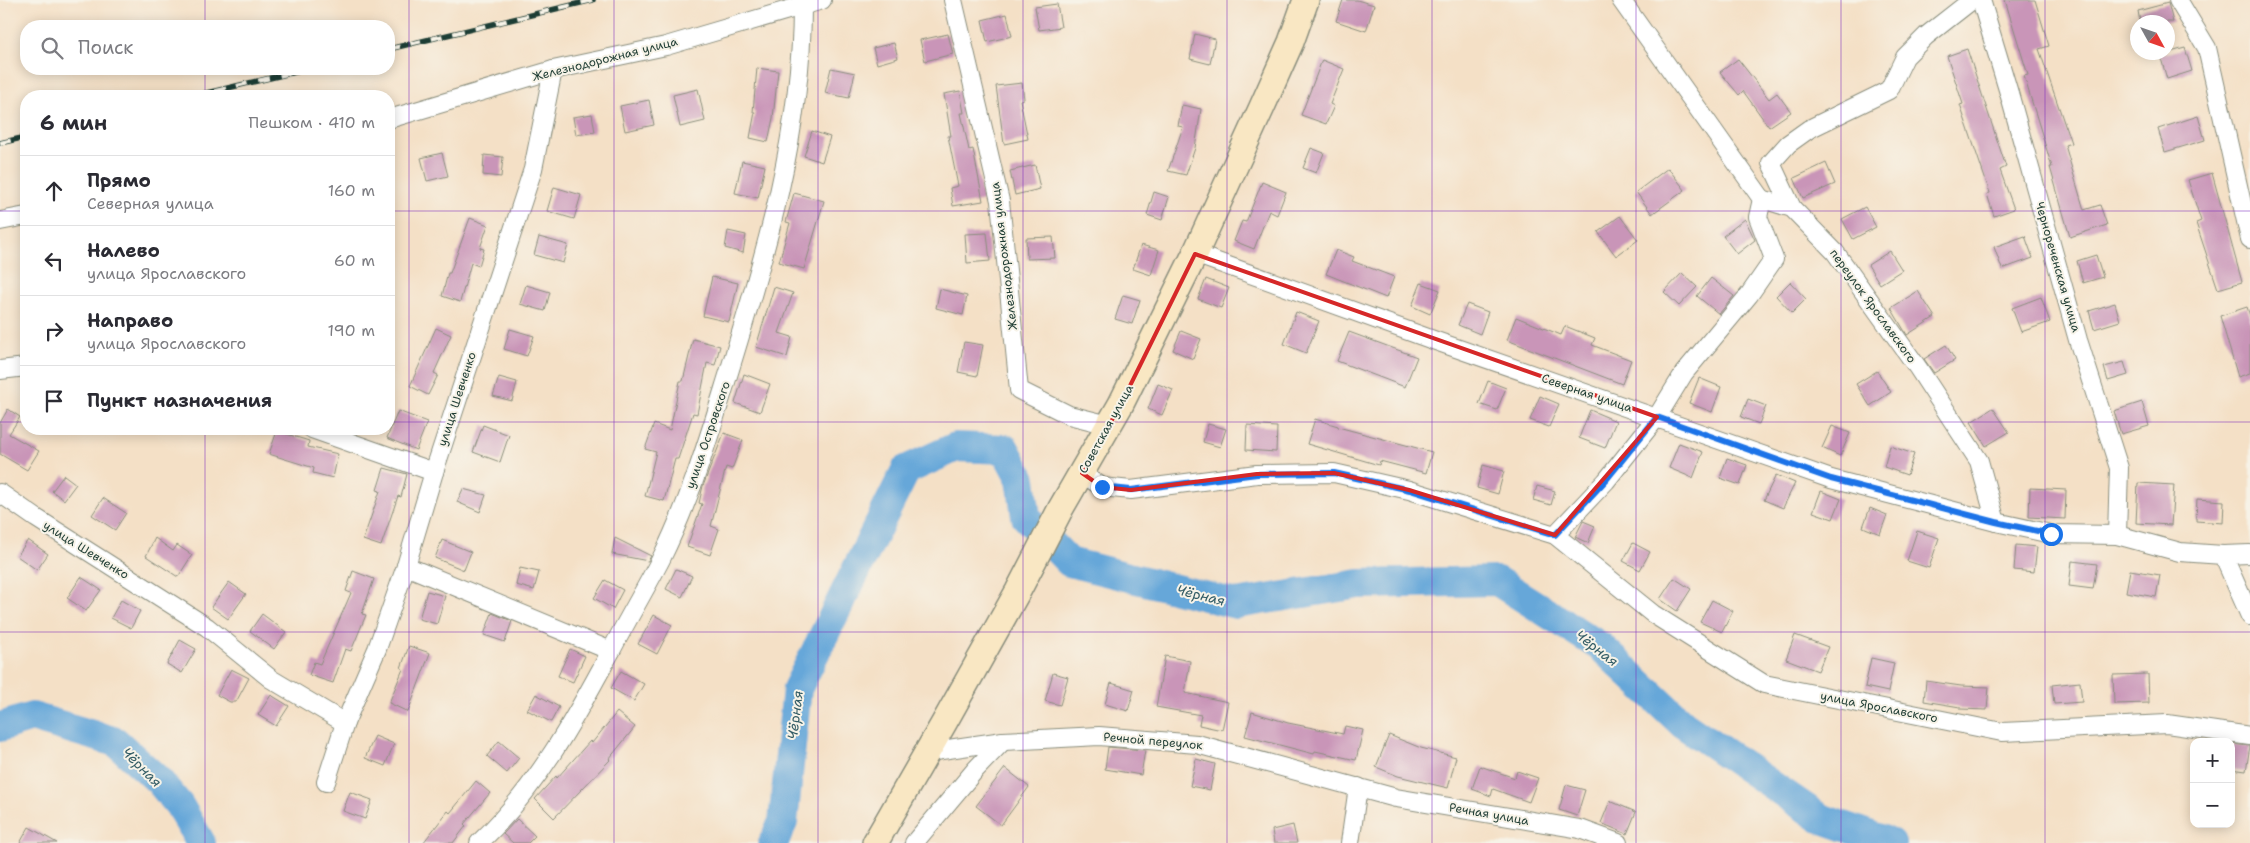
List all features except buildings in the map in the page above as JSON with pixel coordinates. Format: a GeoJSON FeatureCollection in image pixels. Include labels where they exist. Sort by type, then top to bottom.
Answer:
{"type":"FeatureCollection","features":[{"type":"Feature","properties":{"kind":"main road","name":"Советская улица"},"geometry":{"type":"LineString","coordinates":[[875,843],[928,752],[1018,591],[1061,508],[1109,425],[1194,254],[1287,50],[1306,0]]}},
{"type":"Feature","properties":{"kind":"street","name":"Железнодорожная улица"},"geometry":{"type":"LineString","coordinates":[[395,117],[553,70],[666,46],[822,0]]}},
{"type":"Feature","properties":{"kind":"street","name":"Железнодорожная улица"},"geometry":{"type":"LineString","coordinates":[[953,0],[1000,201],[1019,390],[1068,414],[1109,425]]}},
{"type":"Feature","properties":{"kind":"street"},"geometry":{"type":"LineString","coordinates":[[1555,535],[1606,480],[1657,417],[1684,373],[1749,295],[1774,259],[1758,217],[1762,199],[1621,0]]}},
{"type":"Feature","properties":{"kind":"street"},"geometry":{"type":"LineString","coordinates":[[1792,208],[1770,163],[1788,144],[1809,129],[1889,90],[1905,56],[1926,36],[1972,0]]}},
{"type":"Feature","properties":{"kind":"street","name":"Чернореченская улица"},"geometry":{"type":"LineString","coordinates":[[1981,0],[2009,92],[2078,340],[2119,468],[2117,535]]}},
{"type":"Feature","properties":{"kind":"street"},"geometry":{"type":"LineString","coordinates":[[2178,0],[2207,48],[2250,239]]}},
{"type":"Feature","properties":{"kind":"street","name":"улица Островского"},"geometry":{"type":"LineString","coordinates":[[479,843],[541,772],[577,714],[662,557],[701,463],[759,276],[792,131],[802,44],[802,7]]}},
{"type":"Feature","properties":{"kind":"street","name":"улица Шевченко"},"geometry":{"type":"LineString","coordinates":[[326,782],[346,723],[377,649],[406,566],[434,472],[533,169],[553,70]]}},
{"type":"Feature","properties":{"kind":"street","name":"переулок Ярославского"},"geometry":{"type":"LineString","coordinates":[[1762,199],[1792,208],[1835,252],[1918,368],[1979,461],[1996,522]]}},
{"type":"Feature","properties":{"kind":"street"},"geometry":{"type":"LineString","coordinates":[[0,221],[20,217]]}},
{"type":"Feature","properties":{"kind":"street","name":"Северная улица"},"geometry":{"type":"LineString","coordinates":[[1194,254],[1831,479],[1996,522],[2051,534],[2117,535],[2180,552],[2223,555],[2250,554]]}},
{"type":"Feature","properties":{"kind":"street"},"geometry":{"type":"LineString","coordinates":[[0,370],[20,368]]}},
{"type":"Feature","properties":{"kind":"street"},"geometry":{"type":"LineString","coordinates":[[329,435],[434,472]]}},
{"type":"Feature","properties":{"kind":"street","name":"улица Ярославского"},"geometry":{"type":"LineString","coordinates":[[1082,473],[1102,487],[1131,490],[1257,474],[1334,473],[1410,490],[1555,535],[1653,614],[1764,684],[2002,732],[2167,724],[2250,736]]}},
{"type":"Feature","properties":{"kind":"street","name":"улица Шевченко"},"geometry":{"type":"LineString","coordinates":[[0,493],[207,627],[271,679],[346,723]]}},
{"type":"Feature","properties":{"kind":"street"},"geometry":{"type":"LineString","coordinates":[[2223,555],[2250,616]]}},
{"type":"Feature","properties":{"kind":"street"},"geometry":{"type":"LineString","coordinates":[[406,566],[611,651]]}},
{"type":"Feature","properties":{"kind":"street","name":"Речной переулок"},"geometry":{"type":"LineString","coordinates":[[928,752],[1003,741],[1100,736],[1197,744],[1358,787]]}},
{"type":"Feature","properties":{"kind":"street"},"geometry":{"type":"LineString","coordinates":[[914,843],[976,769],[1003,741]]}},
{"type":"Feature","properties":{"kind":"street"},"geometry":{"type":"LineString","coordinates":[[1350,843],[1358,787]]}},
{"type":"Feature","properties":{"kind":"street","name":"Речная улица"},"geometry":{"type":"LineString","coordinates":[[1358,787],[1396,798],[1580,829],[1618,843]]}},
{"type":"Feature","properties":{"kind":"highlighted area"},"geometry":{"type":"Polygon","coordinates":[[[1195,254],[1657,417],[1555,535],[1409,490],[1334,473],[1257,474],[1131,490],[1102,487],[1082,473],[1121,404],[1195,254]]]}},
{"type":"Feature","properties":{"kind":"waterway","name":"Чёрная"},"geometry":{"type":"LineString","coordinates":[[773,843],[783,822],[797,689],[906,470],[956,447],[1005,449],[1021,479],[1026,517],[1069,562],[1236,604],[1359,584],[1497,581],[1601,647],[1683,724],[1820,818],[1891,843]]}},
{"type":"Feature","properties":{"kind":"waterway","name":"Чёрная"},"geometry":{"type":"LineString","coordinates":[[0,727],[32,717],[116,742],[159,781],[179,805],[201,843]]}},
{"type":"Feature","properties":{"kind":"railway"},"geometry":{"type":"LineString","coordinates":[[395,48],[593,0]]}},
{"type":"Feature","properties":{"kind":"railway"},"geometry":{"type":"LineString","coordinates":[[219,90],[283,75]]}},
{"type":"Feature","properties":{"kind":"railway"},"geometry":{"type":"LineString","coordinates":[[0,143],[20,138]]}},
{"type":"Feature","properties":{"kind":"route"},"geometry":{"type":"LineString","coordinates":[[1102,487],[1131,490],[1257,474],[1334,473],[1410,490],[1555,535],[1606,480],[1657,417],[1831,479],[1996,522],[2051,534]]}}]}
